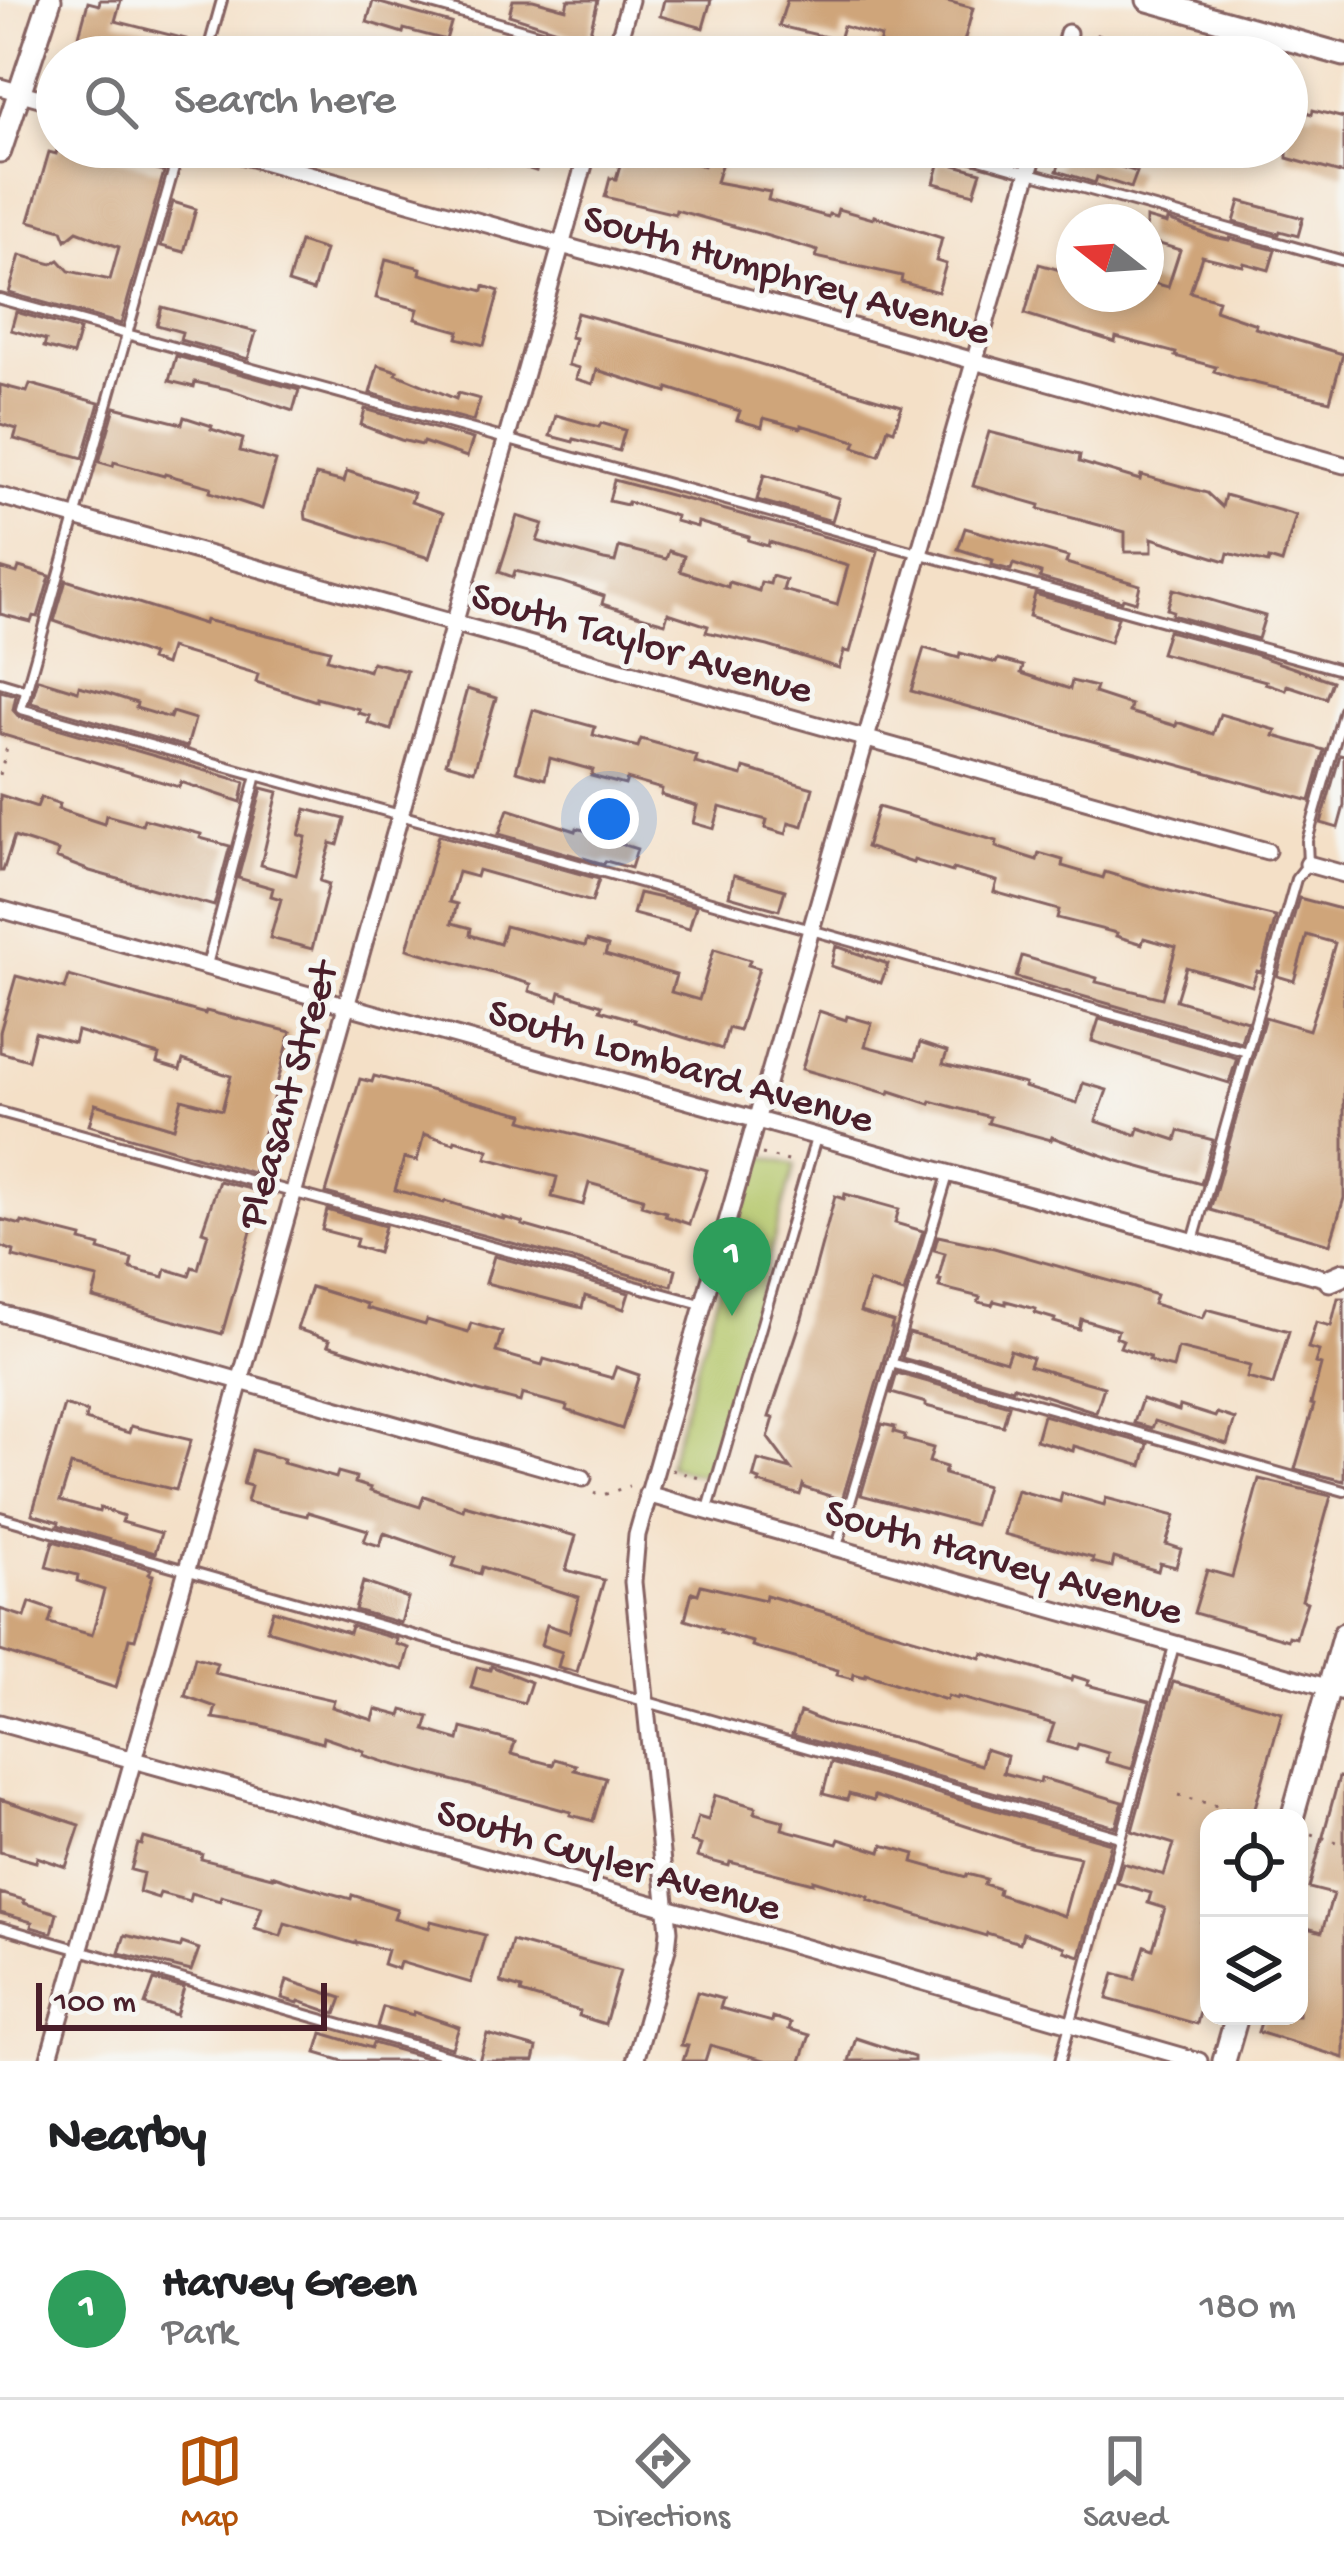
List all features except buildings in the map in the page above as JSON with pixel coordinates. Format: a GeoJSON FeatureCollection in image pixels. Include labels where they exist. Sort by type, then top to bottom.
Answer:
{"type":"FeatureCollection","features":[{"type":"Feature","properties":{"kind":"street"},"geometry":{"type":"LineString","coordinates":[[0,151],[5,89],[50,0]]}},
{"type":"Feature","properties":{"kind":"street"},"geometry":{"type":"LineString","coordinates":[[621,36],[630,0]]}},
{"type":"Feature","properties":{"kind":"street"},"geometry":{"type":"LineString","coordinates":[[1148,0],[1276,36]]}},
{"type":"Feature","properties":{"kind":"street"},"geometry":{"type":"LineString","coordinates":[[1308,45],[1344,55]]}},
{"type":"Feature","properties":{"kind":"street"},"geometry":{"type":"LineString","coordinates":[[5,89],[36,97]]}},
{"type":"Feature","properties":{"kind":"street","name":"South Humphrey Avenue"},"geometry":{"type":"LineString","coordinates":[[288,168],[1344,464]]}},
{"type":"Feature","properties":{"kind":"street","name":"Pleasant Street"},"geometry":{"type":"LineString","coordinates":[[48,2061],[583,168]]}},
{"type":"Feature","properties":{"kind":"street"},"geometry":{"type":"LineString","coordinates":[[635,2061],[667,1949],[667,1908],[633,1582],[640,1489],[701,1304],[1029,168]]}},
{"type":"Feature","properties":{"kind":"street","name":"South Taylor Avenue"},"geometry":{"type":"LineString","coordinates":[[0,496],[1267,851]]}},
{"type":"Feature","properties":{"kind":"street"},"geometry":{"type":"LineString","coordinates":[[1308,864],[1344,874]]}},
{"type":"Feature","properties":{"kind":"street","name":"South Lombard Avenue"},"geometry":{"type":"LineString","coordinates":[[0,909],[1339,1279]]}},
{"type":"Feature","properties":{"kind":"street"},"geometry":{"type":"LineString","coordinates":[[0,1313],[583,1478]]}},
{"type":"Feature","properties":{"kind":"street","name":"South Harvey Avenue"},"geometry":{"type":"LineString","coordinates":[[640,1489],[1336,1690]]}},
{"type":"Feature","properties":{"kind":"street"},"geometry":{"type":"LineString","coordinates":[[1295,1809],[1336,1690],[1344,1634]]}},
{"type":"Feature","properties":{"kind":"street","name":"South Cuyler Avenue"},"geometry":{"type":"LineString","coordinates":[[0,1723],[1199,2061]]}},
{"type":"Feature","properties":{"kind":"street"},"geometry":{"type":"LineString","coordinates":[[1224,2061],[1234,2025]]}},
{"type":"Feature","properties":{"kind":"lane"},"geometry":{"type":"LineString","coordinates":[[212,36],[222,0]]}},
{"type":"Feature","properties":{"kind":"lane"},"geometry":{"type":"LineString","coordinates":[[417,0],[543,36]]}},
{"type":"Feature","properties":{"kind":"lane"},"geometry":{"type":"LineString","coordinates":[[174,168],[21,709],[1247,1052]]}},
{"type":"Feature","properties":{"kind":"lane"},"geometry":{"type":"LineString","coordinates":[[1014,168],[1344,262]]}},
{"type":"Feature","properties":{"kind":"lane"},"geometry":{"type":"LineString","coordinates":[[0,299],[1344,671]]}},
{"type":"Feature","properties":{"kind":"lane"},"geometry":{"type":"LineString","coordinates":[[0,682],[27,690]]}},
{"type":"Feature","properties":{"kind":"lane"},"geometry":{"type":"LineString","coordinates":[[1193,1241],[1296,879],[1308,864],[1307,841],[1344,710]]}},
{"type":"Feature","properties":{"kind":"lane"},"geometry":{"type":"LineString","coordinates":[[206,967],[257,775]]}},
{"type":"Feature","properties":{"kind":"lane"},"geometry":{"type":"LineString","coordinates":[[0,1112],[701,1304]]}},
{"type":"Feature","properties":{"kind":"lane"},"geometry":{"type":"LineString","coordinates":[[708,1511],[816,1137]]}},
{"type":"Feature","properties":{"kind":"lane"},"geometry":{"type":"LineString","coordinates":[[836,1547],[948,1173]]}},
{"type":"Feature","properties":{"kind":"lane"},"geometry":{"type":"LineString","coordinates":[[891,1363],[1344,1491]]}},
{"type":"Feature","properties":{"kind":"lane"},"geometry":{"type":"LineString","coordinates":[[0,1517],[1120,1837]]}},
{"type":"Feature","properties":{"kind":"lane"},"geometry":{"type":"LineString","coordinates":[[1060,2061],[1175,1644]]}},
{"type":"Feature","properties":{"kind":"lane"},"geometry":{"type":"LineString","coordinates":[[0,1927],[467,2061]]}},
{"type":"Feature","properties":{"kind":"path"},"geometry":{"type":"LineString","coordinates":[[0,775],[7,747]]}},
{"type":"Feature","properties":{"kind":"path"},"geometry":{"type":"LineString","coordinates":[[760,1153],[792,1162]]}},
{"type":"Feature","properties":{"kind":"path"},"geometry":{"type":"LineString","coordinates":[[670,1470],[704,1479]]}},
{"type":"Feature","properties":{"kind":"path"},"geometry":{"type":"LineString","coordinates":[[688,1485],[691,1476]]}},
{"type":"Feature","properties":{"kind":"path"},"geometry":{"type":"LineString","coordinates":[[594,1494],[640,1489]]}},
{"type":"Feature","properties":{"kind":"path"},"geometry":{"type":"LineString","coordinates":[[1179,1795],[1227,1809]]}},
{"type":"Feature","properties":{"kind":"path"},"geometry":{"type":"LineString","coordinates":[[1311,1834],[1344,1844]]}},
{"type":"Feature","properties":{"kind":"green space"},"geometry":{"type":"Polygon","coordinates":[[[758,1155],[795,1165],[707,1477],[668,1466],[758,1155]]]}},
{"type":"Feature","properties":{"kind":"place","name":"Harvey Green"},"geometry":{"type":"Point","coordinates":[732,1316]}}]}
